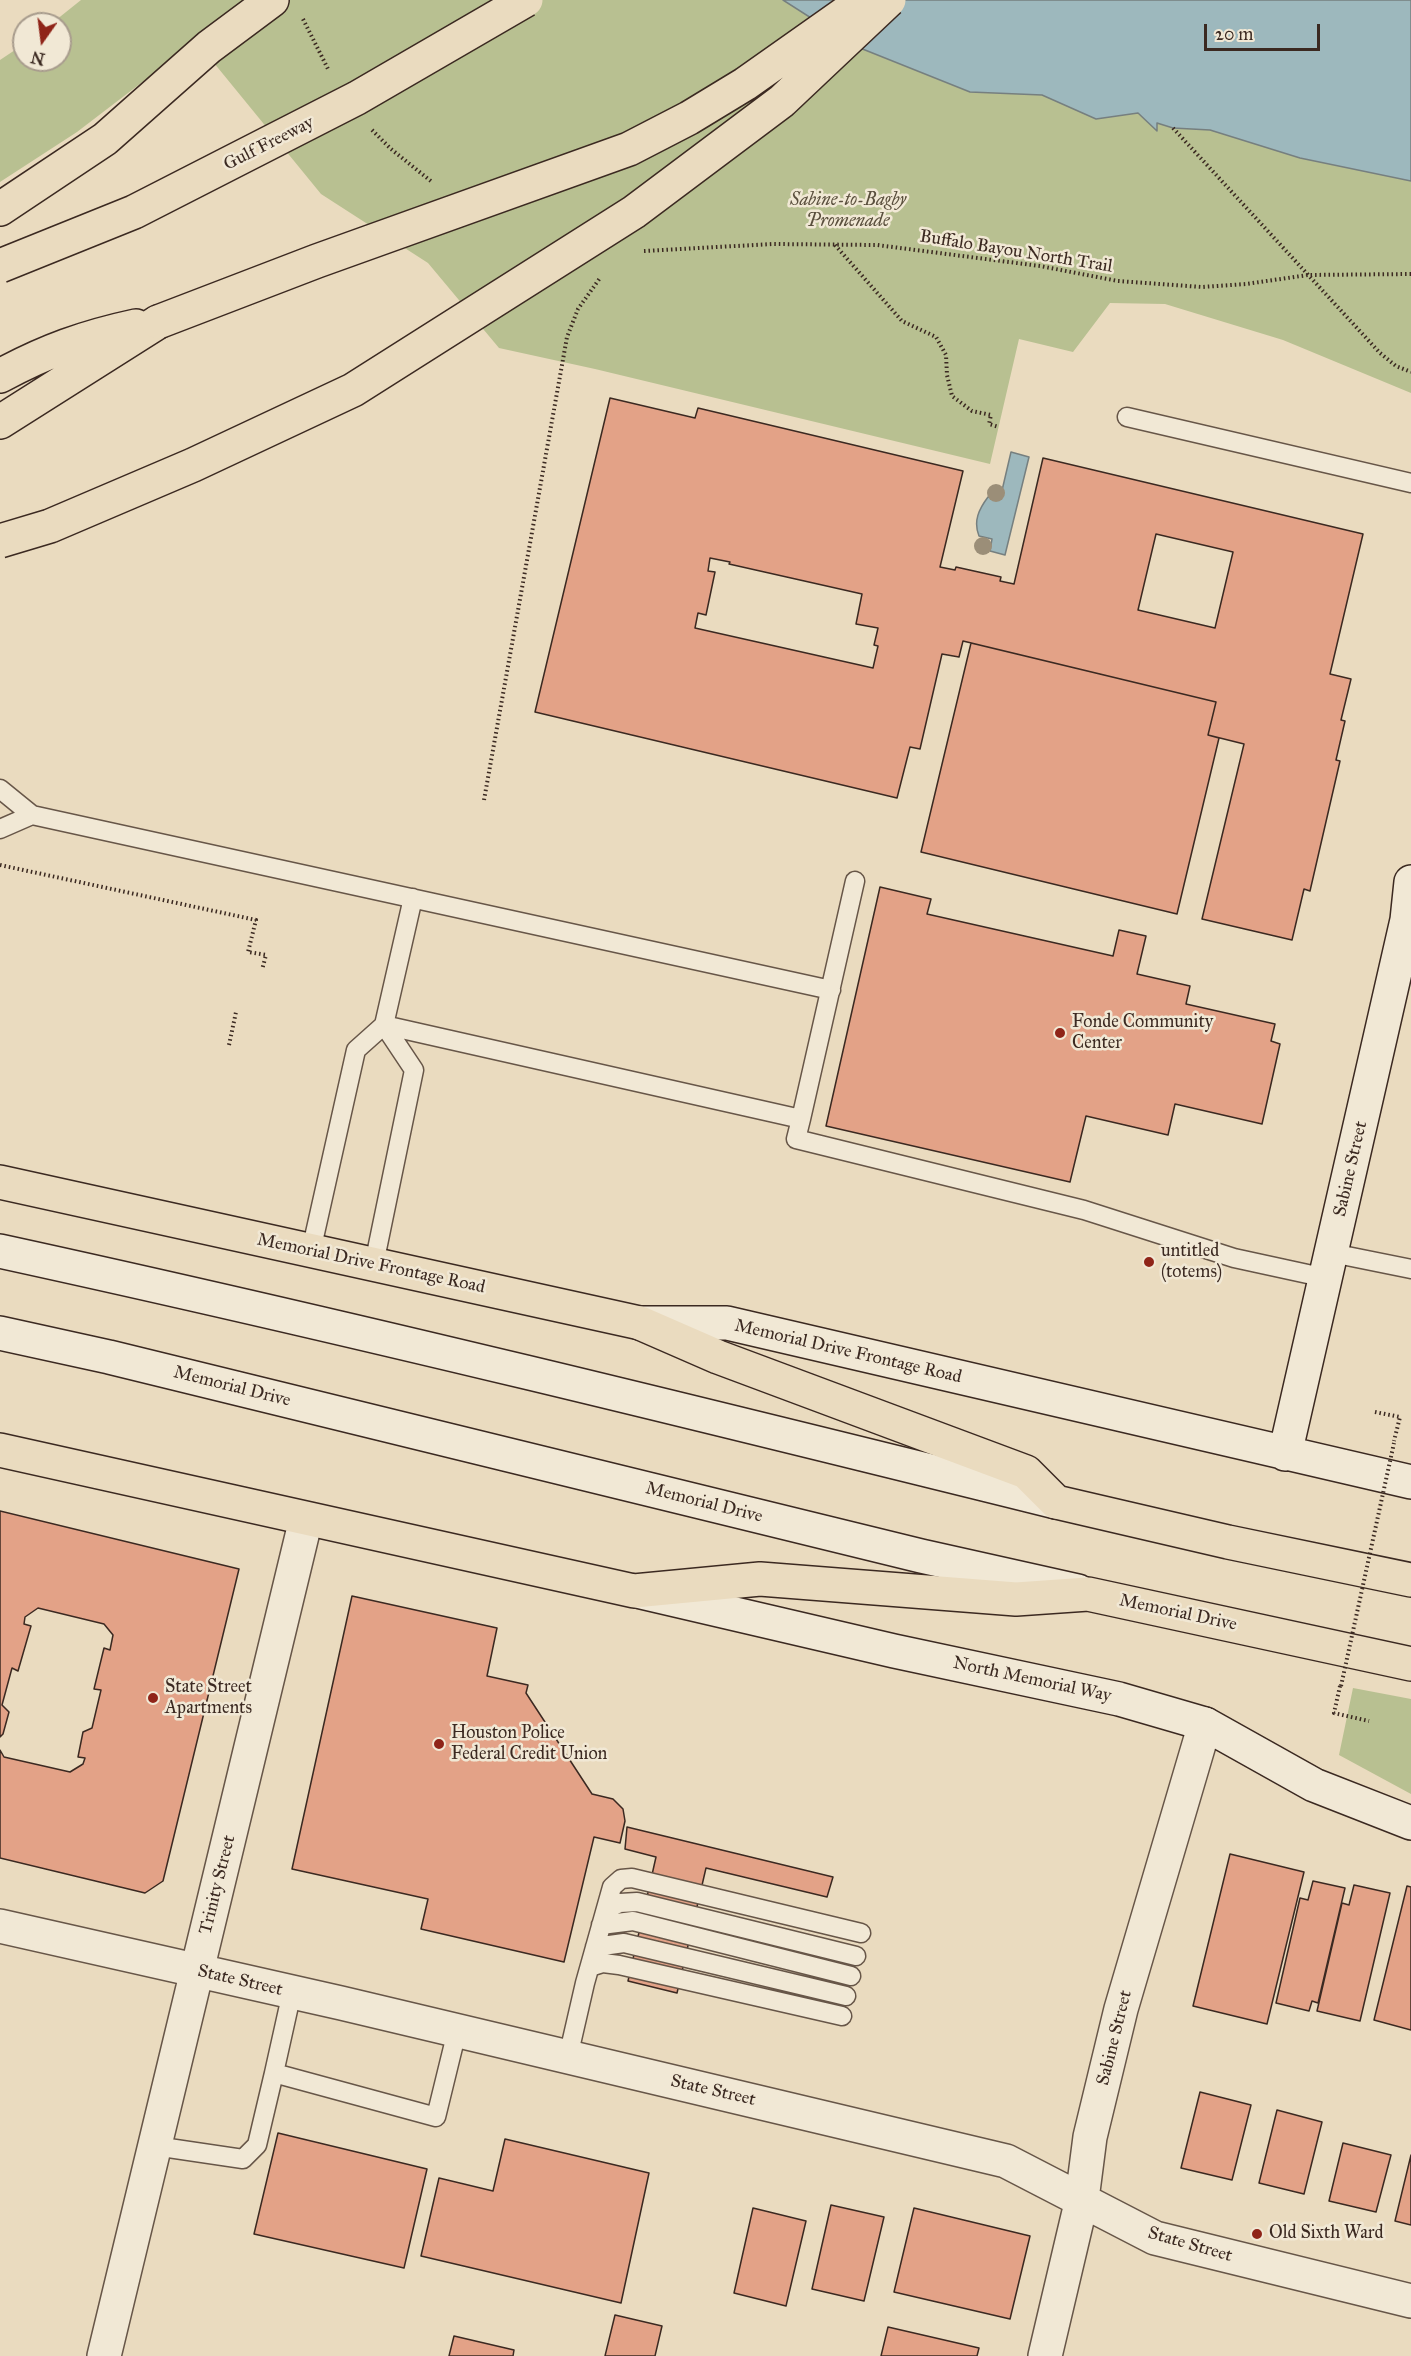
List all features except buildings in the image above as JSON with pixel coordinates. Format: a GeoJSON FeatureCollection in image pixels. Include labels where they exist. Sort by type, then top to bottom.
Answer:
{"type":"FeatureCollection","features":[{"type":"Feature","properties":{"kind":"main road","name":"Gulf Freeway"},"geometry":{"type":"LineString","coordinates":[[0,266],[134,212],[357,98],[526,0]]}},
{"type":"Feature","properties":{"kind":"main road"},"geometry":{"type":"LineString","coordinates":[[0,376],[35,357],[89,337],[158,321],[629,149],[689,118],[745,84],[864,0]]}},
{"type":"Feature","properties":{"kind":"main road"},"geometry":{"type":"LineString","coordinates":[[0,541],[50,526],[171,475],[353,390],[634,212],[782,101],[889,0]]}},
{"type":"Feature","properties":{"kind":"main road"},"geometry":{"type":"LineString","coordinates":[[0,209],[105,139],[209,47],[285,5]]}},
{"type":"Feature","properties":{"kind":"main road"},"geometry":{"type":"LineString","coordinates":[[0,422],[158,321]]}},
{"type":"Feature","properties":{"kind":"main road","name":"Memorial Drive Frontage Road"},"geometry":{"type":"LineString","coordinates":[[0,1182],[640,1323]]}},
{"type":"Feature","properties":{"kind":"main road"},"geometry":{"type":"LineString","coordinates":[[640,1323],[718,1358],[1026,1472],[1056,1502],[1228,1542],[1411,1580]]}},
{"type":"Feature","properties":{"kind":"main road"},"geometry":{"type":"LineString","coordinates":[[0,1450],[634,1591],[760,1579],[1016,1599],[1088,1594]]}},
{"type":"Feature","properties":{"kind":"main road","name":"Memorial Drive"},"geometry":{"type":"LineString","coordinates":[[1088,1594],[1411,1664]]}},
{"type":"Feature","properties":{"kind":"street","name":"Sabine Street"},"geometry":{"type":"LineString","coordinates":[[1285,1454],[1407,920],[1411,882]]}},
{"type":"Feature","properties":{"kind":"street"},"geometry":{"type":"LineString","coordinates":[[0,1251],[131,1280],[1056,1502]]}},
{"type":"Feature","properties":{"kind":"street","name":"Memorial Drive Frontage Road"},"geometry":{"type":"LineString","coordinates":[[640,1323],[727,1323],[1411,1482]]}},
{"type":"Feature","properties":{"kind":"street","name":"Memorial Drive"},"geometry":{"type":"LineString","coordinates":[[0,1333],[109,1357],[897,1550],[1088,1594]]}},
{"type":"Feature","properties":{"kind":"street","name":"Trinity Street"},"geometry":{"type":"LineString","coordinates":[[104,2356],[306,1519]]}},
{"type":"Feature","properties":{"kind":"street","name":"North Memorial Way"},"geometry":{"type":"LineString","coordinates":[[634,1591],[1119,1699],[1205,1724],[1314,1785],[1411,1823]]}},
{"type":"Feature","properties":{"kind":"street","name":"Sabine Street"},"geometry":{"type":"LineString","coordinates":[[1045,2356],[1082,2199],[1090,2137],[1121,2009],[1205,1724]]}},
{"type":"Feature","properties":{"kind":"street","name":"State Street"},"geometry":{"type":"LineString","coordinates":[[0,1926],[292,1992],[1006,2161],[1155,2238],[1411,2301]]}},
{"type":"Feature","properties":{"kind":"lane"},"geometry":{"type":"LineString","coordinates":[[1128,417],[1411,483]]}},
{"type":"Feature","properties":{"kind":"lane"},"geometry":{"type":"LineString","coordinates":[[0,789],[32,815],[831,990]]}},
{"type":"Feature","properties":{"kind":"lane"},"geometry":{"type":"LineString","coordinates":[[0,829],[32,815]]}},
{"type":"Feature","properties":{"kind":"lane"},"geometry":{"type":"LineString","coordinates":[[855,881],[796,1138],[1083,1210],[1234,1258],[1411,1269]]}},
{"type":"Feature","properties":{"kind":"lane"},"geometry":{"type":"LineString","coordinates":[[311,1251],[356,1050],[384,1025],[413,898]]}},
{"type":"Feature","properties":{"kind":"lane"},"geometry":{"type":"LineString","coordinates":[[384,1025],[801,1119]]}},
{"type":"Feature","properties":{"kind":"lane"},"geometry":{"type":"LineString","coordinates":[[374,1264],[414,1070],[384,1025]]}},
{"type":"Feature","properties":{"kind":"lane"},"geometry":{"type":"LineString","coordinates":[[568,2057],[612,1887],[621,1879],[632,1878],[861,1933]]}},
{"type":"Feature","properties":{"kind":"lane"},"geometry":{"type":"LineString","coordinates":[[604,1917],[620,1903],[637,1902],[855,1956]]}},
{"type":"Feature","properties":{"kind":"lane"},"geometry":{"type":"LineString","coordinates":[[604,1917],[633,1921],[851,1976]]}},
{"type":"Feature","properties":{"kind":"lane"},"geometry":{"type":"LineString","coordinates":[[596,1947],[624,1943],[846,1996]]}},
{"type":"Feature","properties":{"kind":"lane"},"geometry":{"type":"LineString","coordinates":[[590,1967],[603,1964],[619,1965],[842,2016]]}},
{"type":"Feature","properties":{"kind":"lane"},"geometry":{"type":"LineString","coordinates":[[155,2146],[243,2159],[257,2145],[292,1992]]}},
{"type":"Feature","properties":{"kind":"lane"},"geometry":{"type":"LineString","coordinates":[[274,2073],[436,2117],[457,2031]]}},
{"type":"Feature","properties":{"kind":"path"},"geometry":{"type":"LineString","coordinates":[[285,5],[334,80]]}},
{"type":"Feature","properties":{"kind":"path"},"geometry":{"type":"LineString","coordinates":[[367,125],[391,149],[440,187]]}},
{"type":"Feature","properties":{"kind":"path"},"geometry":{"type":"LineString","coordinates":[[1173,128],[1380,353],[1396,366],[1411,372]]}},
{"type":"Feature","properties":{"kind":"path","name":"Buffalo Bayou North Trail"},"geometry":{"type":"LineString","coordinates":[[636,251],[773,244],[877,245],[1040,266],[1118,281],[1202,287],[1246,284],[1308,275],[1411,274]]}},
{"type":"Feature","properties":{"kind":"path"},"geometry":{"type":"LineString","coordinates":[[835,244],[902,321],[936,337],[946,355],[947,375],[952,396],[972,411],[991,415],[989,424],[999,427]]}},
{"type":"Feature","properties":{"kind":"path"},"geometry":{"type":"LineString","coordinates":[[484,800],[567,337],[579,309],[602,275]]}},
{"type":"Feature","properties":{"kind":"path"},"geometry":{"type":"LineString","coordinates":[[0,865],[256,920],[248,951],[266,955],[262,970]]}},
{"type":"Feature","properties":{"kind":"path"},"geometry":{"type":"LineString","coordinates":[[228,1045],[236,1012]]}},
{"type":"Feature","properties":{"kind":"path"},"geometry":{"type":"LineString","coordinates":[[1369,1721],[1334,1713],[1400,1417],[1375,1412]]}},
{"type":"Feature","properties":{"kind":"green space","name":"Sabine-to-Bagby Promenade"},"geometry":{"type":"Polygon","coordinates":[[[81,0],[1411,0],[1411,393],[1283,340],[1165,304],[1110,303],[1073,352],[1019,339],[990,464],[499,348],[428,263],[321,194],[196,41],[77,132],[0,182],[0,60],[12,52],[12,72],[72,72],[72,12],[66,12],[81,0]]]}},
{"type":"Feature","properties":{"kind":"green space"},"geometry":{"type":"Polygon","coordinates":[[[1353,1688],[1411,1699],[1411,1794],[1339,1755],[1353,1688]]]}},
{"type":"Feature","properties":{"kind":"water"},"geometry":{"type":"Polygon","coordinates":[[[783,0],[1411,0],[1411,181],[1300,158],[1210,130],[1173,128],[1157,123],[1157,131],[1138,113],[1096,119],[1042,95],[970,92],[855,46],[783,0]]]}},
{"type":"Feature","properties":{"kind":"water"},"geometry":{"type":"Polygon","coordinates":[[[1011,452],[1029,457],[1005,555],[990,551],[992,539],[979,536],[977,520],[988,497],[1000,499],[1011,452]]]}},
{"type":"Feature","properties":{"kind":"place","name":"Fonde Community Center"},"geometry":{"type":"Point","coordinates":[1060,1033]}},
{"type":"Feature","properties":{"kind":"place","name":"untitled (totems)"},"geometry":{"type":"Point","coordinates":[1149,1262]}},
{"type":"Feature","properties":{"kind":"place","name":"State Street Apartments"},"geometry":{"type":"Point","coordinates":[153,1698]}},
{"type":"Feature","properties":{"kind":"place","name":"Houston Police Federal Credit Union"},"geometry":{"type":"Point","coordinates":[439,1744]}},
{"type":"Feature","properties":{"kind":"place","name":"Old Sixth Ward"},"geometry":{"type":"Point","coordinates":[1257,2234]}}]}
